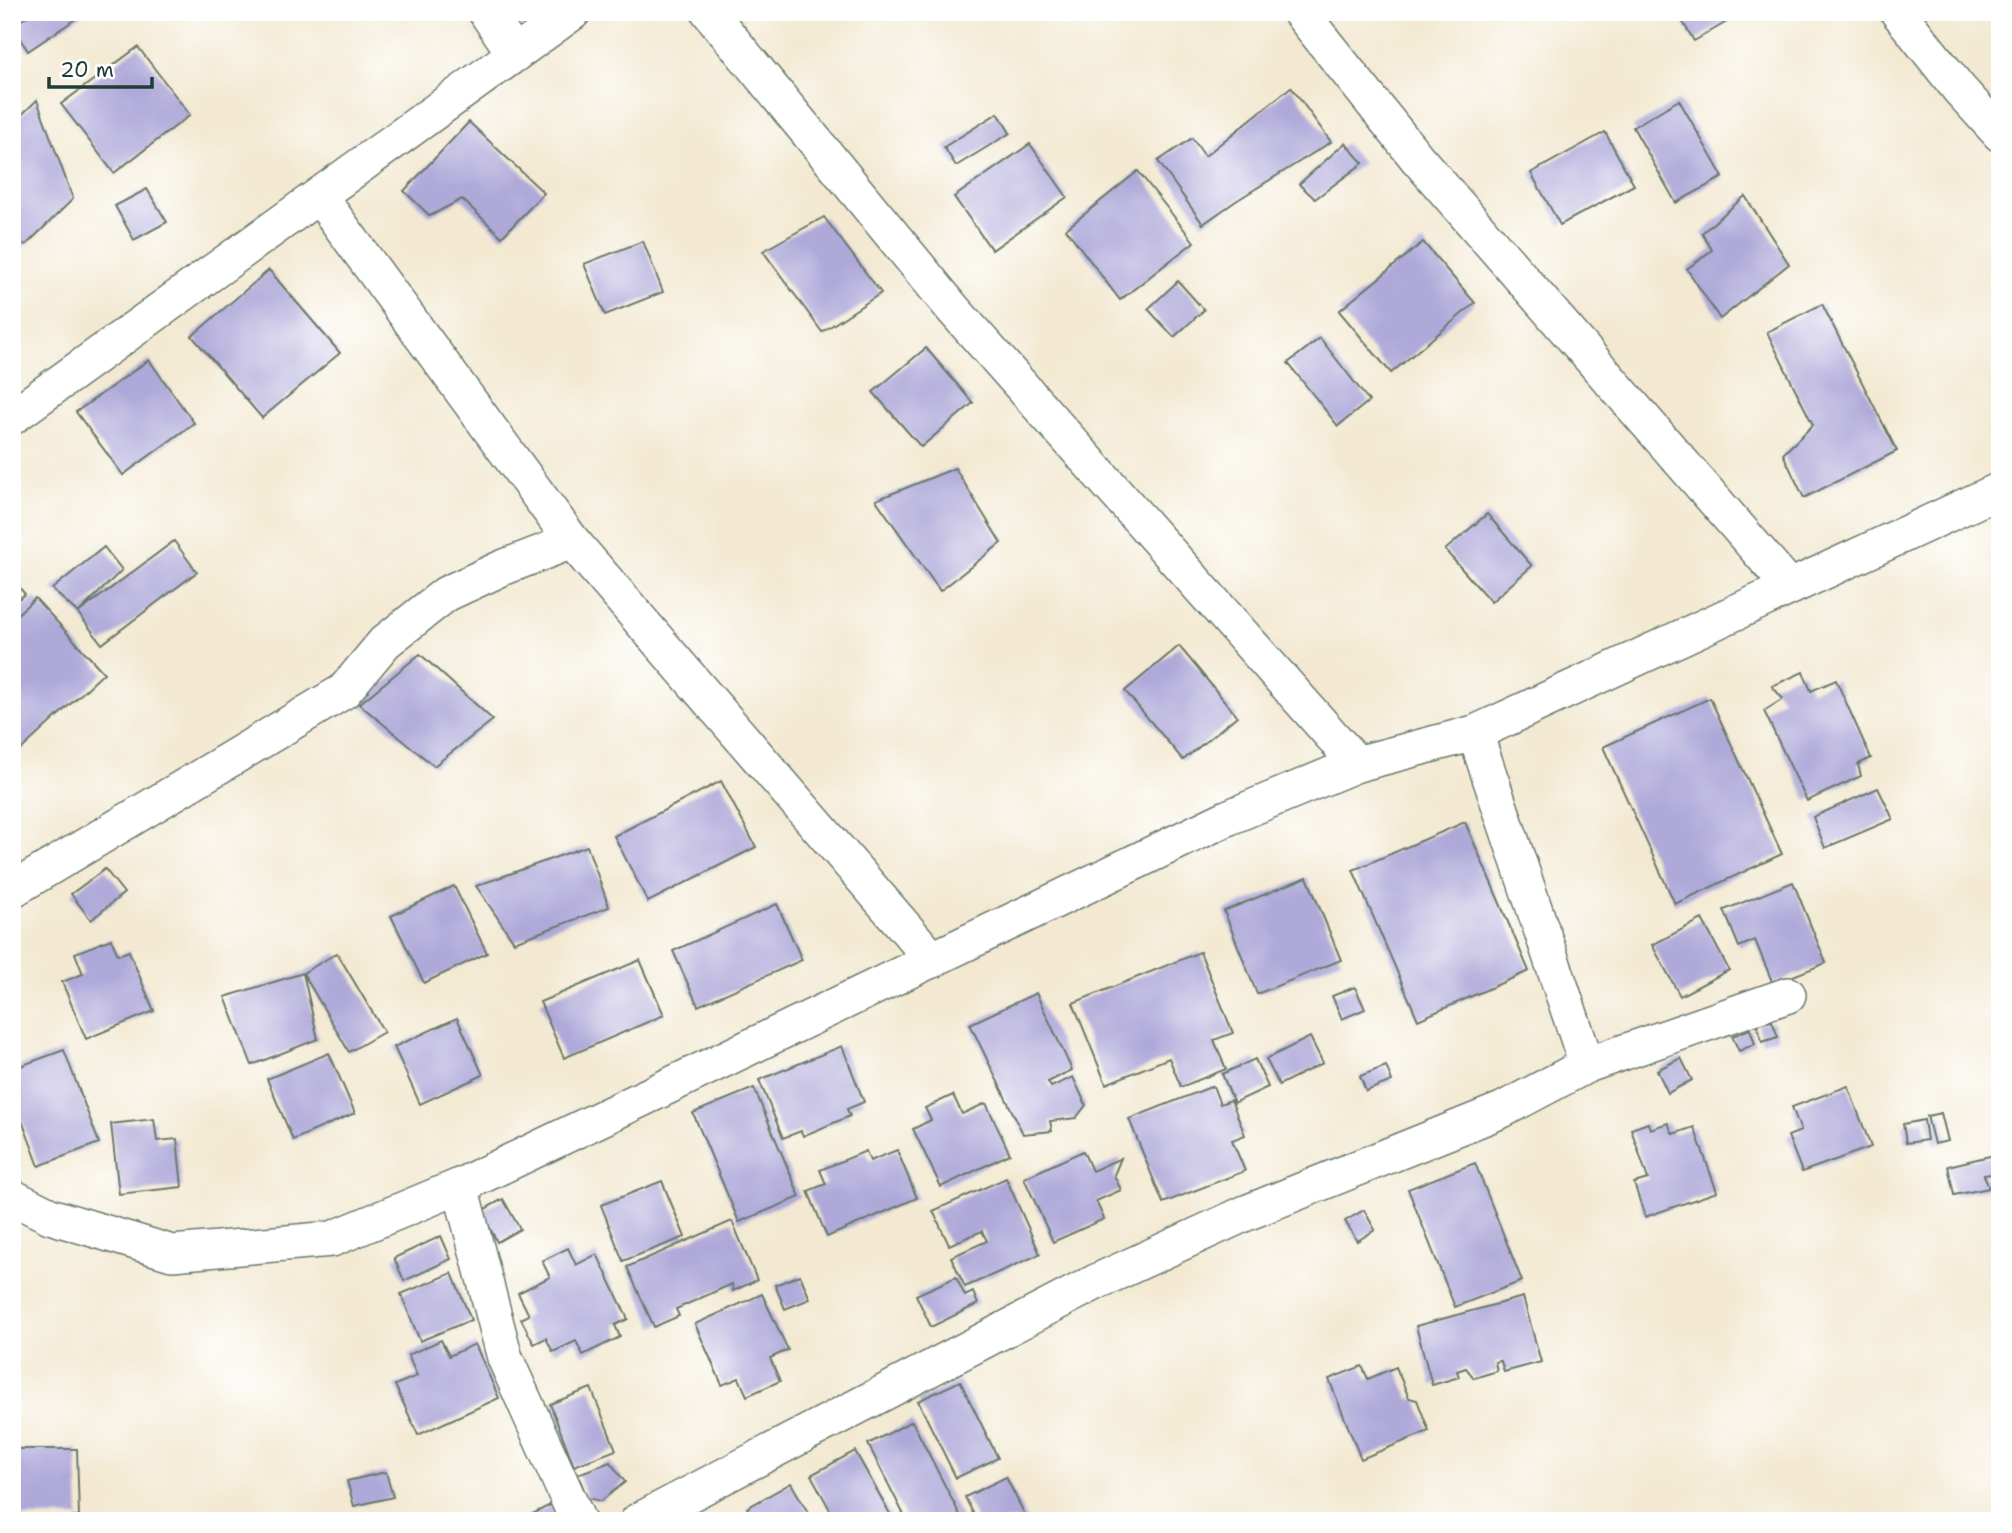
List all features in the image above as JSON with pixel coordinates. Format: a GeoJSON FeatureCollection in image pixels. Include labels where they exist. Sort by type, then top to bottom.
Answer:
{"type":"FeatureCollection","features":[{"type":"Feature","properties":{"kind":"street"},"geometry":{"type":"LineString","coordinates":[[486,12],[515,54]]}},
{"type":"Feature","properties":{"kind":"street"},"geometry":{"type":"LineString","coordinates":[[12,417],[573,12]]}},
{"type":"Feature","properties":{"kind":"street"},"geometry":{"type":"LineString","coordinates":[[709,12],[953,309],[1357,764]]}},
{"type":"Feature","properties":{"kind":"street"},"geometry":{"type":"LineString","coordinates":[[1300,12],[1417,158],[1789,586]]}},
{"type":"Feature","properties":{"kind":"street"},"geometry":{"type":"LineString","coordinates":[[1898,12],[1959,89],[2000,134]]}},
{"type":"Feature","properties":{"kind":"street"},"geometry":{"type":"LineString","coordinates":[[319,196],[572,541],[933,960]]}},
{"type":"Feature","properties":{"kind":"street"},"geometry":{"type":"LineString","coordinates":[[12,1197],[50,1216],[172,1254],[332,1239],[460,1186],[1227,818],[1357,764],[1475,733],[2000,490]]}},
{"type":"Feature","properties":{"kind":"street"},"geometry":{"type":"LineString","coordinates":[[12,890],[344,691],[385,642],[446,594],[502,568],[572,541]]}},
{"type":"Feature","properties":{"kind":"street"},"geometry":{"type":"LineString","coordinates":[[1475,733],[1587,1065]]}},
{"type":"Feature","properties":{"kind":"street"},"geometry":{"type":"LineString","coordinates":[[638,1521],[1096,1282],[1246,1213],[1502,1110],[1587,1065],[1788,995]]}},
{"type":"Feature","properties":{"kind":"street"},"geometry":{"type":"LineString","coordinates":[[460,1186],[505,1358],[578,1521]]}},
{"type":"Feature","properties":{"kind":"building"},"geometry":{"type":"Polygon","coordinates":[[[34,12],[86,12],[28,51],[12,26],[34,12]]]}},
{"type":"Feature","properties":{"kind":"building"},"geometry":{"type":"Polygon","coordinates":[[[1677,12],[1744,12],[1694,41],[1677,12]]]}},
{"type":"Feature","properties":{"kind":"building"},"geometry":{"type":"Polygon","coordinates":[[[138,47],[190,115],[114,173],[61,104],[138,47]]]}},
{"type":"Feature","properties":{"kind":"building"},"geometry":{"type":"Polygon","coordinates":[[[1291,87],[1331,142],[1203,224],[1158,161],[1192,138],[1205,156],[1291,87]]]}},
{"type":"Feature","properties":{"kind":"building"},"geometry":{"type":"Polygon","coordinates":[[[37,100],[73,199],[27,244],[12,246],[12,124],[37,100]]]}},
{"type":"Feature","properties":{"kind":"building"},"geometry":{"type":"Polygon","coordinates":[[[1679,100],[1723,177],[1676,203],[1633,127],[1679,100]]]}},
{"type":"Feature","properties":{"kind":"building"},"geometry":{"type":"Polygon","coordinates":[[[998,113],[1010,133],[956,166],[944,147],[998,113]]]}},
{"type":"Feature","properties":{"kind":"building"},"geometry":{"type":"Polygon","coordinates":[[[469,122],[544,193],[502,237],[462,199],[430,216],[404,191],[469,122]]]}},
{"type":"Feature","properties":{"kind":"building"},"geometry":{"type":"Polygon","coordinates":[[[1605,132],[1634,185],[1560,225],[1531,173],[1605,132]]]}},
{"type":"Feature","properties":{"kind":"building"},"geometry":{"type":"Polygon","coordinates":[[[1345,143],[1363,163],[1315,199],[1299,184],[1345,143]]]}},
{"type":"Feature","properties":{"kind":"building"},"geometry":{"type":"Polygon","coordinates":[[[1030,144],[1067,197],[992,250],[954,197],[1030,144]]]}},
{"type":"Feature","properties":{"kind":"building"},"geometry":{"type":"Polygon","coordinates":[[[1138,171],[1194,242],[1120,300],[1066,229],[1138,171]]]}},
{"type":"Feature","properties":{"kind":"building"},"geometry":{"type":"Polygon","coordinates":[[[147,189],[167,222],[134,240],[115,206],[147,189]]]}},
{"type":"Feature","properties":{"kind":"building"},"geometry":{"type":"Polygon","coordinates":[[[1745,196],[1789,264],[1720,319],[1687,269],[1712,250],[1702,233],[1745,196]]]}},
{"type":"Feature","properties":{"kind":"building"},"geometry":{"type":"Polygon","coordinates":[[[824,217],[881,293],[822,332],[763,251],[824,217]]]}},
{"type":"Feature","properties":{"kind":"building"},"geometry":{"type":"Polygon","coordinates":[[[643,241],[663,292],[605,315],[584,264],[643,241]]]}},
{"type":"Feature","properties":{"kind":"building"},"geometry":{"type":"Polygon","coordinates":[[[1423,242],[1475,303],[1391,373],[1339,311],[1423,242]]]}},
{"type":"Feature","properties":{"kind":"building"},"geometry":{"type":"Polygon","coordinates":[[[269,270],[340,353],[262,418],[192,336],[269,270]]]}},
{"type":"Feature","properties":{"kind":"building"},"geometry":{"type":"Polygon","coordinates":[[[1178,281],[1204,310],[1174,337],[1148,309],[1178,281]]]}},
{"type":"Feature","properties":{"kind":"building"},"geometry":{"type":"Polygon","coordinates":[[[1822,304],[1897,451],[1804,498],[1783,454],[1813,425],[1767,332],[1822,304]]]}},
{"type":"Feature","properties":{"kind":"building"},"geometry":{"type":"Polygon","coordinates":[[[1320,338],[1369,401],[1338,426],[1288,363],[1320,338]]]}},
{"type":"Feature","properties":{"kind":"building"},"geometry":{"type":"Polygon","coordinates":[[[926,348],[973,403],[921,447],[873,392],[926,348]]]}},
{"type":"Feature","properties":{"kind":"building"},"geometry":{"type":"Polygon","coordinates":[[[149,360],[194,423],[123,475],[76,412],[149,360]]]}},
{"type":"Feature","properties":{"kind":"building"},"geometry":{"type":"Polygon","coordinates":[[[955,468],[1001,543],[940,591],[876,500],[955,468]]]}},
{"type":"Feature","properties":{"kind":"building"},"geometry":{"type":"Polygon","coordinates":[[[1487,514],[1532,566],[1491,602],[1445,550],[1487,514]]]}},
{"type":"Feature","properties":{"kind":"building"},"geometry":{"type":"Polygon","coordinates":[[[174,541],[197,572],[102,644],[78,613],[174,541]]]}},
{"type":"Feature","properties":{"kind":"building"},"geometry":{"type":"Polygon","coordinates":[[[104,547],[122,570],[78,613],[52,589],[104,547]]]}},
{"type":"Feature","properties":{"kind":"building"},"geometry":{"type":"Polygon","coordinates":[[[12,579],[25,594],[12,604],[12,579]]]}},
{"type":"Feature","properties":{"kind":"building"},"geometry":{"type":"Polygon","coordinates":[[[35,598],[104,673],[12,758],[12,619],[35,598]]]}},
{"type":"Feature","properties":{"kind":"building"},"geometry":{"type":"Polygon","coordinates":[[[1179,646],[1237,716],[1183,760],[1125,691],[1179,646]]]}},
{"type":"Feature","properties":{"kind":"building"},"geometry":{"type":"Polygon","coordinates":[[[420,654],[493,720],[434,766],[359,704],[420,654]]]}},
{"type":"Feature","properties":{"kind":"building"},"geometry":{"type":"Polygon","coordinates":[[[1803,672],[1811,691],[1836,680],[1871,758],[1858,764],[1861,776],[1807,801],[1764,711],[1783,699],[1772,686],[1803,672]]]}},
{"type":"Feature","properties":{"kind":"building"},"geometry":{"type":"Polygon","coordinates":[[[1710,698],[1782,854],[1675,904],[1603,747],[1710,698]]]}},
{"type":"Feature","properties":{"kind":"building"},"geometry":{"type":"Polygon","coordinates":[[[721,781],[756,847],[648,902],[614,836],[721,781]]]}},
{"type":"Feature","properties":{"kind":"building"},"geometry":{"type":"Polygon","coordinates":[[[1878,788],[1893,819],[1825,848],[1813,817],[1878,788]]]}},
{"type":"Feature","properties":{"kind":"building"},"geometry":{"type":"Polygon","coordinates":[[[1465,822],[1529,971],[1418,1020],[1353,870],[1465,822]]]}},
{"type":"Feature","properties":{"kind":"building"},"geometry":{"type":"Polygon","coordinates":[[[587,846],[609,907],[514,942],[476,886],[587,846]]]}},
{"type":"Feature","properties":{"kind":"building"},"geometry":{"type":"Polygon","coordinates":[[[105,869],[124,893],[91,920],[71,894],[105,869]]]}},
{"type":"Feature","properties":{"kind":"building"},"geometry":{"type":"Polygon","coordinates":[[[1307,877],[1341,960],[1257,994],[1224,911],[1307,877]]]}},
{"type":"Feature","properties":{"kind":"building"},"geometry":{"type":"Polygon","coordinates":[[[1793,882],[1826,963],[1773,984],[1755,940],[1739,947],[1724,910],[1793,882]]]}},
{"type":"Feature","properties":{"kind":"building"},"geometry":{"type":"Polygon","coordinates":[[[454,886],[487,953],[424,983],[391,916],[454,886]]]}},
{"type":"Feature","properties":{"kind":"building"},"geometry":{"type":"Polygon","coordinates":[[[777,904],[802,960],[698,1006],[673,951],[777,904]]]}},
{"type":"Feature","properties":{"kind":"building"},"geometry":{"type":"Polygon","coordinates":[[[1702,919],[1729,970],[1680,996],[1652,945],[1702,919]]]}},
{"type":"Feature","properties":{"kind":"building"},"geometry":{"type":"Polygon","coordinates":[[[111,939],[118,955],[129,951],[154,1011],[86,1039],[62,982],[83,974],[75,953],[111,939]]]}},
{"type":"Feature","properties":{"kind":"building"},"geometry":{"type":"Polygon","coordinates":[[[1200,952],[1233,1033],[1214,1040],[1226,1069],[1181,1087],[1169,1058],[1106,1084],[1073,1003],[1200,952]]]}},
{"type":"Feature","properties":{"kind":"building"},"geometry":{"type":"Polygon","coordinates":[[[337,953],[384,1032],[349,1052],[303,973],[337,953]]]}},
{"type":"Feature","properties":{"kind":"building"},"geometry":{"type":"Polygon","coordinates":[[[640,960],[664,1015],[564,1058],[540,1002],[640,960]]]}},
{"type":"Feature","properties":{"kind":"building"},"geometry":{"type":"Polygon","coordinates":[[[303,973],[318,1039],[252,1065],[225,997],[303,973]]]}},
{"type":"Feature","properties":{"kind":"building"},"geometry":{"type":"Polygon","coordinates":[[[1355,987],[1365,1009],[1342,1019],[1332,996],[1355,987]]]}},
{"type":"Feature","properties":{"kind":"building"},"geometry":{"type":"Polygon","coordinates":[[[1036,993],[1072,1070],[1048,1082],[1051,1087],[1073,1077],[1086,1105],[1076,1118],[1050,1121],[1052,1131],[1023,1134],[970,1024],[1036,993]]]}},
{"type":"Feature","properties":{"kind":"building"},"geometry":{"type":"Polygon","coordinates":[[[457,1018],[483,1075],[420,1104],[394,1047],[457,1018]]]}},
{"type":"Feature","properties":{"kind":"building"},"geometry":{"type":"Polygon","coordinates":[[[1772,1021],[1778,1037],[1762,1042],[1757,1024],[1772,1021]]]}},
{"type":"Feature","properties":{"kind":"building"},"geometry":{"type":"Polygon","coordinates":[[[1750,1029],[1755,1044],[1739,1051],[1732,1036],[1750,1029]]]}},
{"type":"Feature","properties":{"kind":"building"},"geometry":{"type":"Polygon","coordinates":[[[1310,1037],[1323,1063],[1279,1085],[1266,1059],[1310,1037]]]}},
{"type":"Feature","properties":{"kind":"building"},"geometry":{"type":"Polygon","coordinates":[[[842,1046],[864,1102],[847,1109],[850,1116],[803,1136],[801,1131],[783,1138],[759,1080],[842,1046]]]}},
{"type":"Feature","properties":{"kind":"building"},"geometry":{"type":"Polygon","coordinates":[[[64,1050],[99,1143],[39,1166],[12,1094],[12,1069],[64,1050]]]}},
{"type":"Feature","properties":{"kind":"building"},"geometry":{"type":"Polygon","coordinates":[[[329,1053],[355,1113],[293,1140],[267,1079],[329,1053]]]}},
{"type":"Feature","properties":{"kind":"building"},"geometry":{"type":"Polygon","coordinates":[[[1681,1058],[1692,1080],[1668,1093],[1657,1070],[1681,1058]]]}},
{"type":"Feature","properties":{"kind":"building"},"geometry":{"type":"Polygon","coordinates":[[[1255,1059],[1268,1087],[1234,1103],[1222,1074],[1255,1059]]]}},
{"type":"Feature","properties":{"kind":"building"},"geometry":{"type":"Polygon","coordinates":[[[1386,1066],[1392,1081],[1366,1091],[1360,1076],[1386,1066]]]}},
{"type":"Feature","properties":{"kind":"building"},"geometry":{"type":"Polygon","coordinates":[[[1213,1086],[1220,1104],[1231,1100],[1245,1135],[1232,1140],[1245,1171],[1163,1203],[1129,1119],[1213,1086]]]}},
{"type":"Feature","properties":{"kind":"building"},"geometry":{"type":"Polygon","coordinates":[[[1848,1086],[1871,1147],[1802,1172],[1788,1136],[1801,1131],[1792,1107],[1848,1086]]]}},
{"type":"Feature","properties":{"kind":"building"},"geometry":{"type":"Polygon","coordinates":[[[754,1088],[800,1197],[739,1222],[693,1113],[754,1088]]]}},
{"type":"Feature","properties":{"kind":"building"},"geometry":{"type":"Polygon","coordinates":[[[953,1095],[962,1114],[986,1103],[1010,1154],[941,1187],[913,1129],[931,1120],[925,1108],[953,1095]]]}},
{"type":"Feature","properties":{"kind":"building"},"geometry":{"type":"Polygon","coordinates":[[[1941,1113],[1948,1141],[1934,1144],[1927,1116],[1941,1113]]]}},
{"type":"Feature","properties":{"kind":"building"},"geometry":{"type":"Polygon","coordinates":[[[154,1119],[157,1141],[177,1139],[182,1187],[119,1194],[111,1124],[154,1119]]]}},
{"type":"Feature","properties":{"kind":"building"},"geometry":{"type":"Polygon","coordinates":[[[1924,1120],[1927,1140],[1906,1143],[1903,1124],[1924,1120]]]}},
{"type":"Feature","properties":{"kind":"building"},"geometry":{"type":"Polygon","coordinates":[[[1648,1123],[1650,1129],[1668,1123],[1673,1134],[1694,1127],[1717,1192],[1645,1217],[1634,1183],[1648,1179],[1631,1129],[1648,1123]]]}},
{"type":"Feature","properties":{"kind":"building"},"geometry":{"type":"Polygon","coordinates":[[[897,1150],[917,1198],[827,1237],[808,1191],[826,1184],[820,1170],[866,1151],[870,1161],[897,1150]]]}},
{"type":"Feature","properties":{"kind":"building"},"geometry":{"type":"Polygon","coordinates":[[[1083,1151],[1092,1171],[1121,1158],[1114,1175],[1121,1190],[1096,1201],[1104,1219],[1053,1242],[1024,1178],[1083,1151]]]}},
{"type":"Feature","properties":{"kind":"building"},"geometry":{"type":"Polygon","coordinates":[[[1994,1155],[1999,1173],[1984,1175],[1989,1188],[1954,1195],[1948,1166],[1994,1155]]]}},
{"type":"Feature","properties":{"kind":"building"},"geometry":{"type":"Polygon","coordinates":[[[1475,1163],[1522,1281],[1455,1307],[1408,1189],[1475,1163]]]}},
{"type":"Feature","properties":{"kind":"building"},"geometry":{"type":"Polygon","coordinates":[[[1006,1178],[1040,1254],[965,1287],[951,1257],[987,1241],[982,1231],[949,1245],[933,1211],[1006,1178]]]}},
{"type":"Feature","properties":{"kind":"building"},"geometry":{"type":"Polygon","coordinates":[[[662,1181],[685,1237],[623,1261],[601,1205],[662,1181]]]}},
{"type":"Feature","properties":{"kind":"building"},"geometry":{"type":"Polygon","coordinates":[[[503,1199],[520,1229],[497,1242],[481,1211],[503,1199]]]}},
{"type":"Feature","properties":{"kind":"building"},"geometry":{"type":"Polygon","coordinates":[[[1364,1210],[1375,1230],[1357,1241],[1345,1221],[1364,1210]]]}},
{"type":"Feature","properties":{"kind":"building"},"geometry":{"type":"Polygon","coordinates":[[[732,1221],[757,1280],[733,1291],[732,1284],[676,1309],[679,1316],[654,1327],[627,1267],[732,1221]]]}},
{"type":"Feature","properties":{"kind":"building"},"geometry":{"type":"Polygon","coordinates":[[[441,1236],[451,1259],[404,1281],[394,1258],[441,1236]]]}},
{"type":"Feature","properties":{"kind":"building"},"geometry":{"type":"Polygon","coordinates":[[[568,1248],[576,1265],[597,1254],[628,1319],[615,1325],[620,1337],[583,1355],[576,1341],[553,1352],[546,1338],[534,1344],[521,1319],[529,1315],[518,1293],[550,1277],[542,1261],[568,1248]]]}},
{"type":"Feature","properties":{"kind":"building"},"geometry":{"type":"Polygon","coordinates":[[[452,1273],[471,1320],[420,1341],[401,1294],[452,1273]]]}},
{"type":"Feature","properties":{"kind":"building"},"geometry":{"type":"Polygon","coordinates":[[[800,1275],[810,1299],[785,1309],[775,1285],[800,1275]]]}},
{"type":"Feature","properties":{"kind":"building"},"geometry":{"type":"Polygon","coordinates":[[[956,1277],[965,1296],[973,1292],[978,1304],[931,1327],[916,1295],[956,1277]]]}},
{"type":"Feature","properties":{"kind":"building"},"geometry":{"type":"Polygon","coordinates":[[[762,1294],[788,1350],[770,1358],[780,1381],[747,1396],[739,1378],[722,1385],[695,1324],[762,1294]]]}},
{"type":"Feature","properties":{"kind":"building"},"geometry":{"type":"Polygon","coordinates":[[[1523,1297],[1541,1362],[1504,1372],[1501,1361],[1495,1362],[1497,1371],[1474,1378],[1466,1368],[1457,1371],[1459,1377],[1432,1385],[1416,1326],[1523,1297]]]}},
{"type":"Feature","properties":{"kind":"building"},"geometry":{"type":"Polygon","coordinates":[[[441,1340],[449,1356],[475,1344],[499,1398],[418,1435],[395,1385],[417,1376],[408,1355],[441,1340]]]}},
{"type":"Feature","properties":{"kind":"building"},"geometry":{"type":"Polygon","coordinates":[[[1362,1366],[1368,1379],[1396,1367],[1409,1398],[1417,1400],[1429,1431],[1361,1459],[1329,1379],[1362,1366]]]}},
{"type":"Feature","properties":{"kind":"building"},"geometry":{"type":"Polygon","coordinates":[[[960,1381],[998,1458],[956,1478],[918,1401],[960,1381]]]}},
{"type":"Feature","properties":{"kind":"building"},"geometry":{"type":"Polygon","coordinates":[[[591,1388],[616,1450],[574,1466],[550,1404],[591,1388]]]}},
{"type":"Feature","properties":{"kind":"building"},"geometry":{"type":"Polygon","coordinates":[[[912,1421],[963,1521],[907,1521],[868,1444],[912,1421]]]}},
{"type":"Feature","properties":{"kind":"building"},"geometry":{"type":"Polygon","coordinates":[[[12,1449],[77,1449],[79,1517],[12,1517],[12,1449]]]}},
{"type":"Feature","properties":{"kind":"building"},"geometry":{"type":"Polygon","coordinates":[[[855,1451],[894,1521],[836,1521],[811,1475],[855,1451]]]}},
{"type":"Feature","properties":{"kind":"building"},"geometry":{"type":"Polygon","coordinates":[[[610,1462],[625,1482],[601,1501],[587,1498],[578,1474],[610,1462]]]}},
{"type":"Feature","properties":{"kind":"building"},"geometry":{"type":"Polygon","coordinates":[[[386,1472],[393,1497],[354,1506],[347,1481],[386,1472]]]}},
{"type":"Feature","properties":{"kind":"building"},"geometry":{"type":"Polygon","coordinates":[[[1006,1477],[1028,1521],[977,1521],[965,1497],[1006,1477]]]}},
{"type":"Feature","properties":{"kind":"building"},"geometry":{"type":"Polygon","coordinates":[[[791,1483],[813,1521],[754,1521],[747,1508],[791,1483]]]}},
{"type":"Feature","properties":{"kind":"building"},"geometry":{"type":"Polygon","coordinates":[[[552,1504],[561,1521],[519,1521],[552,1504]]]}}]}
